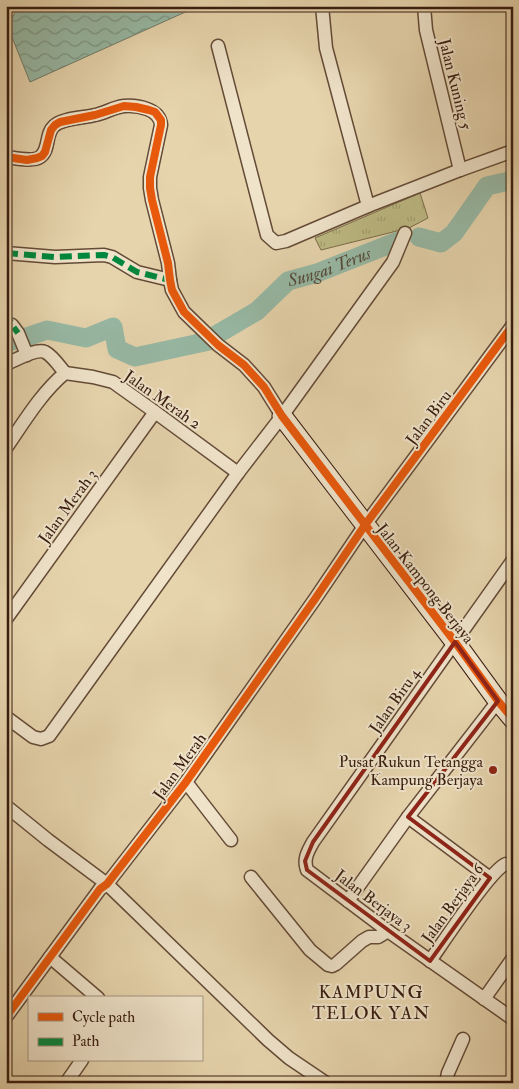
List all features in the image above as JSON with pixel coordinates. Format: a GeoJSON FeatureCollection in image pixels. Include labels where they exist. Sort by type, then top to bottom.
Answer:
{"type":"FeatureCollection","features":[{"type":"Feature","properties":{"kind":"street"},"geometry":{"type":"LineString","coordinates":[[322,6],[326,48],[368,206]]}},
{"type":"Feature","properties":{"kind":"street","name":"Jalan Kuning 5"},"geometry":{"type":"LineString","coordinates":[[424,6],[426,30],[460,170]]}},
{"type":"Feature","properties":{"kind":"street"},"geometry":{"type":"LineString","coordinates":[[218,46],[267,235],[276,242],[286,241],[368,206],[513,151]]}},
{"type":"Feature","properties":{"kind":"street"},"geometry":{"type":"LineString","coordinates":[[6,157],[27,160],[42,156],[45,152],[51,130],[54,125],[60,122],[95,115],[124,106],[155,112],[161,120],[161,125],[151,172],[150,188],[168,262],[170,286],[184,312],[218,345],[244,365],[264,387],[282,416]]}},
{"type":"Feature","properties":{"kind":"street"},"geometry":{"type":"LineString","coordinates":[[6,717],[33,737],[41,739],[49,736],[238,473],[282,416],[393,262],[405,233]]}},
{"type":"Feature","properties":{"kind":"street"},"geometry":{"type":"LineString","coordinates":[[6,253],[55,257],[104,255],[112,257],[137,272],[170,280]]}},
{"type":"Feature","properties":{"kind":"street","name":"Jalan Biru"},"geometry":{"type":"LineString","coordinates":[[365,525],[513,326]]}},
{"type":"Feature","properties":{"kind":"street"},"geometry":{"type":"LineString","coordinates":[[15,329],[25,351]]}},
{"type":"Feature","properties":{"kind":"street"},"geometry":{"type":"LineString","coordinates":[[6,364],[25,351],[38,351],[49,355],[65,373],[39,401],[6,448]]}},
{"type":"Feature","properties":{"kind":"street","name":"Jalan Merah 2"},"geometry":{"type":"LineString","coordinates":[[65,373],[113,382],[238,473]]}},
{"type":"Feature","properties":{"kind":"street","name":"Jalan Merah 3"},"geometry":{"type":"LineString","coordinates":[[6,620],[155,412]]}},
{"type":"Feature","properties":{"kind":"street","name":"Jalan Kampong Berjaya"},"geometry":{"type":"LineString","coordinates":[[282,416],[513,719]]}},
{"type":"Feature","properties":{"kind":"street","name":"Jalan Merah"},"geometry":{"type":"LineString","coordinates":[[6,1017],[100,889],[106,884],[186,782],[365,525]]}},
{"type":"Feature","properties":{"kind":"street","name":"Jalan Biru 4"},"geometry":{"type":"LineString","coordinates":[[305,861],[308,850],[313,842],[513,560]]}},
{"type":"Feature","properties":{"kind":"street"},"geometry":{"type":"LineString","coordinates":[[348,901],[408,817],[498,701]]}},
{"type":"Feature","properties":{"kind":"street"},"geometry":{"type":"LineString","coordinates":[[186,782],[231,840]]}},
{"type":"Feature","properties":{"kind":"street"},"geometry":{"type":"LineString","coordinates":[[6,806],[106,884],[268,1040],[289,1058],[326,1083]]}},
{"type":"Feature","properties":{"kind":"street"},"geometry":{"type":"LineString","coordinates":[[408,817],[490,878]]}},
{"type":"Feature","properties":{"kind":"street","name":"Jalan Berjaya 3"},"geometry":{"type":"LineString","coordinates":[[305,861],[307,870],[388,931],[513,1019]]}},
{"type":"Feature","properties":{"kind":"street","name":"Jalan Berjaya 6"},"geometry":{"type":"LineString","coordinates":[[430,961],[490,878],[507,866]]}},
{"type":"Feature","properties":{"kind":"street"},"geometry":{"type":"LineString","coordinates":[[251,877],[310,950],[328,965],[336,964],[362,940],[368,937],[378,937],[388,931]]}},
{"type":"Feature","properties":{"kind":"street"},"geometry":{"type":"LineString","coordinates":[[50,957],[96,996]]}},
{"type":"Feature","properties":{"kind":"street"},"geometry":{"type":"LineString","coordinates":[[484,999],[513,958]]}},
{"type":"Feature","properties":{"kind":"street"},"geometry":{"type":"LineString","coordinates":[[446,1083],[448,1073],[463,1039]]}},
{"type":"Feature","properties":{"kind":"street"},"geometry":{"type":"LineString","coordinates":[[66,1083],[81,1062]]}},
{"type":"Feature","properties":{"kind":"highlighted area"},"geometry":{"type":"Polygon","coordinates":[[[455,642],[498,701],[408,817],[490,878],[430,961],[307,870],[305,861],[313,842],[455,642]]]}},
{"type":"Feature","properties":{"kind":"green space"},"geometry":{"type":"Polygon","coordinates":[[[420,193],[428,218],[409,228],[321,250],[315,238],[420,193]]]}},
{"type":"Feature","properties":{"kind":"water"},"geometry":{"type":"Polygon","coordinates":[[[18,6],[193,6],[192,9],[30,82],[8,27],[18,6]]]}},
{"type":"Feature","properties":{"kind":"waterway","name":"Sungai Terus"},"geometry":{"type":"LineString","coordinates":[[419,237],[441,243],[454,233],[487,186],[513,180]]}},
{"type":"Feature","properties":{"kind":"waterway","name":"Sungai Terus"},"geometry":{"type":"LineString","coordinates":[[216,335],[257,311],[288,281],[317,273],[398,241]]}},
{"type":"Feature","properties":{"kind":"waterway","name":"Sungai Terus"},"geometry":{"type":"LineString","coordinates":[[6,342],[47,330],[86,338],[113,327],[117,349],[135,357],[209,341]]}},
{"type":"Feature","properties":{"kind":"marked path"},"geometry":{"type":"LineString","coordinates":[[6,253],[55,257],[104,255],[112,257],[137,272],[170,280],[169,276]]}},
{"type":"Feature","properties":{"kind":"marked path"},"geometry":{"type":"LineString","coordinates":[[6,311],[18,333]]}},
{"type":"Feature","properties":{"kind":"cycle path"},"geometry":{"type":"LineString","coordinates":[[6,157],[27,160],[42,156],[45,152],[51,130],[60,122],[95,115],[124,106],[155,112],[161,120],[161,125],[150,177],[150,188],[168,263],[172,290],[184,312],[218,345],[244,365],[264,387],[282,416],[513,719]]}},
{"type":"Feature","properties":{"kind":"cycle path"},"geometry":{"type":"LineString","coordinates":[[6,1017],[100,889],[107,884],[186,782],[365,525],[513,325]]}},
{"type":"Feature","properties":{"kind":"place","name":"Pusat Rukun Tetangga Kampung Berjaya"},"geometry":{"type":"Point","coordinates":[493,770]}},
{"type":"Feature","properties":{"kind":"district","name":"KAMPUNG TELOK YAN"},"geometry":{"type":"Point","coordinates":[371,1002]}}]}
